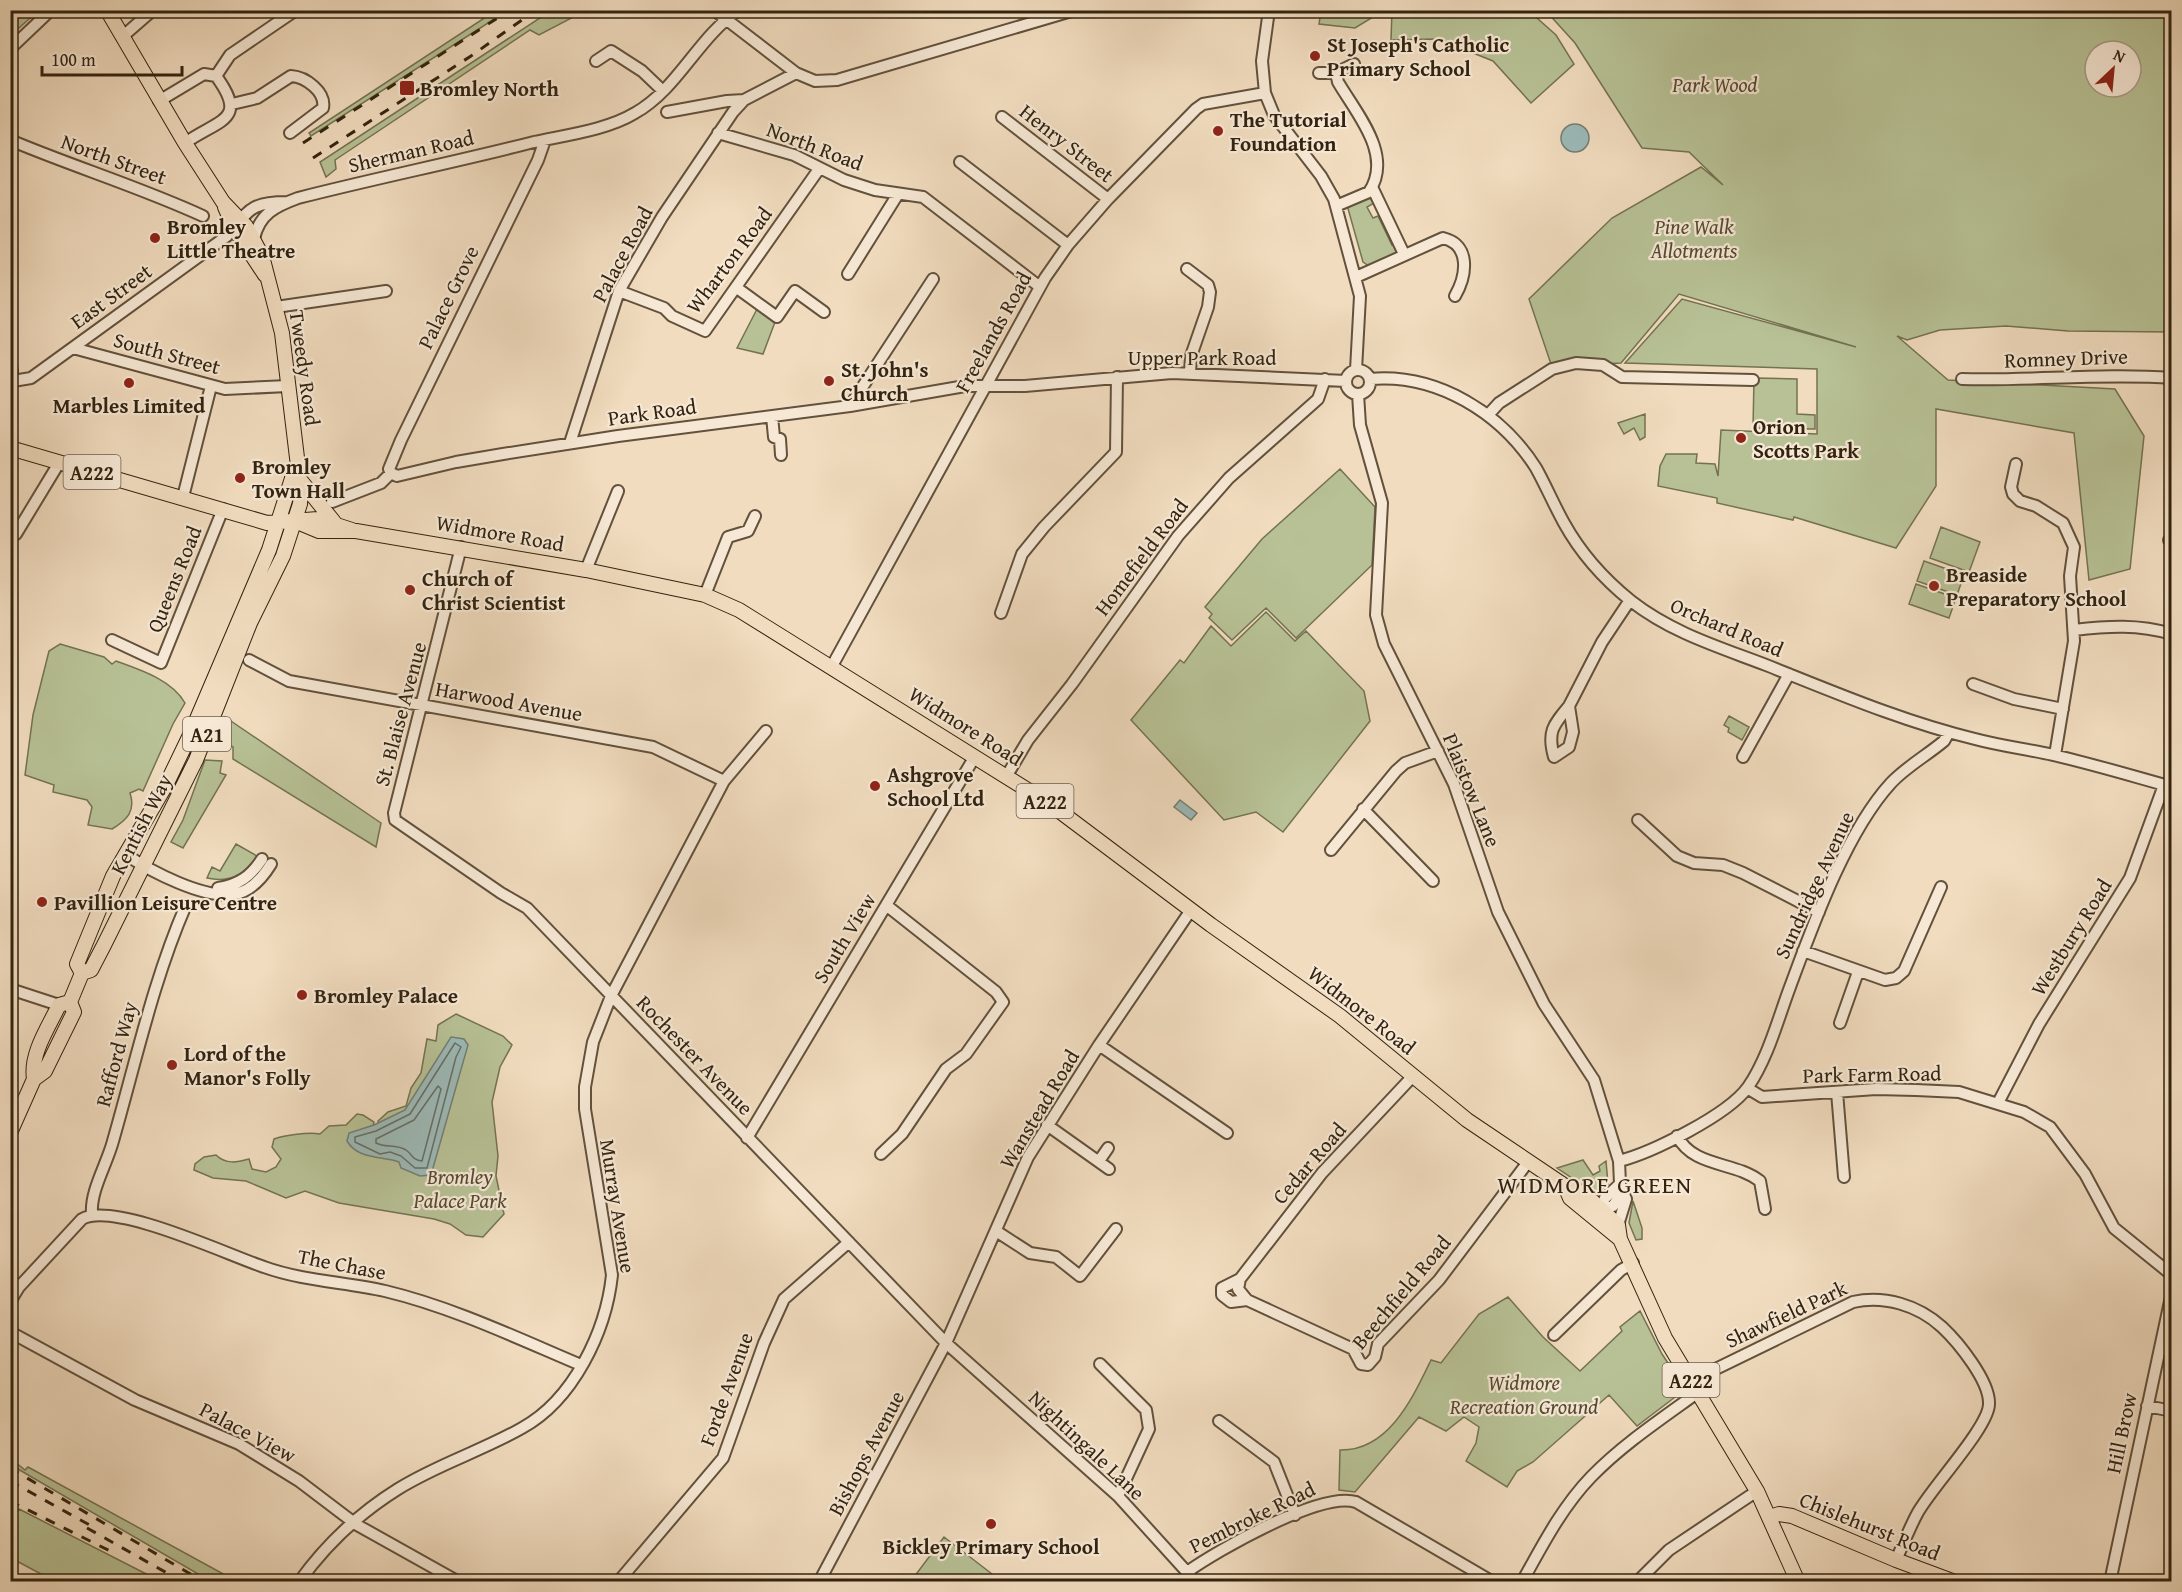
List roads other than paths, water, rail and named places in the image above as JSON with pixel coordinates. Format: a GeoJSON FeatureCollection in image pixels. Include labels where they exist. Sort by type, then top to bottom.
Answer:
{"type":"FeatureCollection","features":[{"type":"Feature","properties":{"kind":"main road","name":"Tweedy Road"},"geometry":{"type":"LineString","coordinates":[[107,10],[185,143],[223,202],[241,219],[262,256],[276,307],[288,386],[296,464],[301,481],[300,504],[295,521]]}},
{"type":"Feature","properties":{"kind":"main road","name":"Tweedy Road"},"geometry":{"type":"LineString","coordinates":[[241,219],[268,279]]}},
{"type":"Feature","properties":{"kind":"main road","name":"Widmore Road"},"geometry":{"type":"LineString","coordinates":[[10,448],[278,524],[307,518],[333,522],[356,531]]}},
{"type":"Feature","properties":{"kind":"main road","name":"Tweedy Road"},"geometry":{"type":"LineString","coordinates":[[278,524],[296,464]]}},
{"type":"Feature","properties":{"kind":"main road"},"geometry":{"type":"LineString","coordinates":[[301,481],[333,522]]}},
{"type":"Feature","properties":{"kind":"main road","name":"Widmore Road"},"geometry":{"type":"LineString","coordinates":[[295,521],[312,530],[356,531],[461,547],[586,570],[705,596],[739,610],[832,666],[1062,813],[1191,910],[1340,1017],[1467,1120],[1565,1186],[1585,1194],[1620,1239],[1633,1263],[1665,1338],[1757,1491],[1770,1517]]}},
{"type":"Feature","properties":{"kind":"main road","name":"Kentish Way"},"geometry":{"type":"LineString","coordinates":[[10,1133],[34,1079],[45,1071],[74,1012],[64,1004],[82,973],[91,970],[196,760],[250,623],[283,556],[295,521]]}},
{"type":"Feature","properties":{"kind":"main road","name":"Kentish Way"},"geometry":{"type":"LineString","coordinates":[[82,973],[77,964],[108,887],[182,754],[278,524]]}},
{"type":"Feature","properties":{"kind":"main road","name":"Widmore Road"},"geometry":{"type":"LineString","coordinates":[[1598,1213],[1618,1225],[1620,1239]]}},
{"type":"Feature","properties":{"kind":"main road","name":"Chislehurst Road"},"geometry":{"type":"LineString","coordinates":[[1770,1517],[1779,1514],[1792,1516],[1896,1560],[1955,1581]]}},
{"type":"Feature","properties":{"kind":"main road","name":"A222"},"geometry":{"type":"LineString","coordinates":[[1770,1517],[1798,1581]]}},
{"type":"Feature","properties":{"kind":"street"},"geometry":{"type":"LineString","coordinates":[[10,48],[51,10]]}},
{"type":"Feature","properties":{"kind":"street"},"geometry":{"type":"LineString","coordinates":[[122,37],[153,10]]}},
{"type":"Feature","properties":{"kind":"street"},"geometry":{"type":"LineString","coordinates":[[216,76],[230,55],[296,10]]}},
{"type":"Feature","properties":{"kind":"street"},"geometry":{"type":"LineString","coordinates":[[714,10],[796,73],[815,81],[837,80],[1075,10]]}},
{"type":"Feature","properties":{"kind":"street","name":"Sherman Road"},"geometry":{"type":"LineString","coordinates":[[241,219],[267,203],[286,202],[618,121],[635,113],[663,91],[725,19],[739,10]]}},
{"type":"Feature","properties":{"kind":"street"},"geometry":{"type":"LineString","coordinates":[[1269,10],[1262,61],[1264,93],[1274,115],[1328,187],[1336,206],[1356,277],[1360,300],[1356,370]]}},
{"type":"Feature","properties":{"kind":"street"},"geometry":{"type":"LineString","coordinates":[[596,62],[611,51],[642,71],[663,91]]}},
{"type":"Feature","properties":{"kind":"street"},"geometry":{"type":"LineString","coordinates":[[1319,73],[1336,73],[1354,64]]}},
{"type":"Feature","properties":{"kind":"street"},"geometry":{"type":"LineString","coordinates":[[667,112],[744,100],[796,73]]}},
{"type":"Feature","properties":{"kind":"street"},"geometry":{"type":"LineString","coordinates":[[1336,73],[1338,82],[1375,146],[1378,169],[1372,187],[1364,195],[1336,206]]}},
{"type":"Feature","properties":{"kind":"street"},"geometry":{"type":"LineString","coordinates":[[159,101],[200,75],[216,76]]}},
{"type":"Feature","properties":{"kind":"street"},"geometry":{"type":"LineString","coordinates":[[185,143],[228,116],[232,104],[228,93],[216,76]]}},
{"type":"Feature","properties":{"kind":"street"},"geometry":{"type":"LineString","coordinates":[[232,104],[257,98],[291,76],[306,81],[322,96],[323,108],[290,133]]}},
{"type":"Feature","properties":{"kind":"street","name":"Freelands Road"},"geometry":{"type":"LineString","coordinates":[[832,666],[1040,287],[1068,245],[1108,200],[1203,104],[1264,93]]}},
{"type":"Feature","properties":{"kind":"street","name":"Palace Road"},"geometry":{"type":"LineString","coordinates":[[570,443],[619,291],[651,235],[718,133],[744,100]]}},
{"type":"Feature","properties":{"kind":"street","name":"Henry Street"},"geometry":{"type":"LineString","coordinates":[[1002,117],[1108,200]]}},
{"type":"Feature","properties":{"kind":"street","name":"North Road"},"geometry":{"type":"LineString","coordinates":[[718,133],[794,155],[819,169],[851,182],[898,194],[923,197],[1040,287]]}},
{"type":"Feature","properties":{"kind":"street","name":"North Street"},"geometry":{"type":"LineString","coordinates":[[10,140],[85,170],[144,190],[203,216]]}},
{"type":"Feature","properties":{"kind":"street","name":"Palace Grove"},"geometry":{"type":"LineString","coordinates":[[391,473],[389,469],[400,440],[538,160],[545,140]]}},
{"type":"Feature","properties":{"kind":"street"},"geometry":{"type":"LineString","coordinates":[[960,162],[1068,245]]}},
{"type":"Feature","properties":{"kind":"street","name":"Wharton Road"},"geometry":{"type":"LineString","coordinates":[[619,291],[664,308],[672,316],[705,332],[819,169]]}},
{"type":"Feature","properties":{"kind":"street"},"geometry":{"type":"LineString","coordinates":[[1372,187],[1404,254]]}},
{"type":"Feature","properties":{"kind":"street"},"geometry":{"type":"LineString","coordinates":[[848,274],[898,194]]}},
{"type":"Feature","properties":{"kind":"street","name":"Sherman Road"},"geometry":{"type":"LineString","coordinates":[[254,239],[258,224],[266,213],[286,202]]}},
{"type":"Feature","properties":{"kind":"street","name":"East Street"},"geometry":{"type":"LineString","coordinates":[[12,385],[31,378],[73,348],[227,236],[241,219]]}},
{"type":"Feature","properties":{"kind":"street"},"geometry":{"type":"LineString","coordinates":[[1356,277],[1443,238],[1452,240],[1464,256],[1465,278],[1455,296]]}},
{"type":"Feature","properties":{"kind":"street"},"geometry":{"type":"LineString","coordinates":[[1187,269],[1208,285],[1210,292],[1208,306],[1191,356],[1190,373]]}},
{"type":"Feature","properties":{"kind":"street"},"geometry":{"type":"LineString","coordinates":[[849,405],[933,279]]}},
{"type":"Feature","properties":{"kind":"street"},"geometry":{"type":"LineString","coordinates":[[737,288],[777,317],[795,291],[824,312]]}},
{"type":"Feature","properties":{"kind":"street"},"geometry":{"type":"LineString","coordinates":[[276,307],[386,291]]}},
{"type":"Feature","properties":{"kind":"street","name":"South Street"},"geometry":{"type":"LineString","coordinates":[[73,348],[225,389],[288,386]]}},
{"type":"Feature","properties":{"kind":"street"},"geometry":{"type":"LineString","coordinates":[[10,357],[12,385]]}},
{"type":"Feature","properties":{"kind":"street"},"geometry":{"type":"LineString","coordinates":[[1488,415],[1499,403],[1552,369],[1576,363],[1603,365],[1622,377],[1753,380]]}},
{"type":"Feature","properties":{"kind":"street"},"geometry":{"type":"LineString","coordinates":[[1356,370],[1365,372],[1370,379],[1367,390],[1358,394],[1350,390],[1346,381],[1350,373],[1356,370]]}},
{"type":"Feature","properties":{"kind":"street","name":"Upper Park Road"},"geometry":{"type":"LineString","coordinates":[[986,385],[1025,386],[1190,373],[1346,381]]}},
{"type":"Feature","properties":{"kind":"street","name":"Romney Drive"},"geometry":{"type":"LineString","coordinates":[[1962,379],[2018,380],[2132,375],[2172,378]]}},
{"type":"Feature","properties":{"kind":"street"},"geometry":{"type":"LineString","coordinates":[[1001,614],[1022,554],[1044,527],[1116,452],[1117,377]]}},
{"type":"Feature","properties":{"kind":"street","name":"Homefield Road"},"geometry":{"type":"LineString","coordinates":[[1006,777],[1028,740],[1072,684],[1178,536],[1236,472],[1318,399],[1325,379]]}},
{"type":"Feature","properties":{"kind":"street","name":"Orchard Road"},"geometry":{"type":"LineString","coordinates":[[1370,379],[1407,381],[1432,386],[1459,397],[1488,415],[1506,431],[1536,469],[1564,525],[1586,555],[1630,600],[1662,623],[1687,635],[1789,674],[1949,732]]}},
{"type":"Feature","properties":{"kind":"street","name":"Park Road"},"geometry":{"type":"LineString","coordinates":[[332,502],[381,483],[391,473],[398,476],[456,462],[570,443],[849,405],[964,386],[986,385]]}},
{"type":"Feature","properties":{"kind":"street"},"geometry":{"type":"LineString","coordinates":[[183,497],[211,386]]}},
{"type":"Feature","properties":{"kind":"street","name":"Plaistow Lane"},"geometry":{"type":"LineString","coordinates":[[1358,394],[1360,425],[1382,503],[1376,615],[1379,630],[1403,685],[1454,783],[1498,912],[1545,1004],[1594,1080],[1618,1161],[1626,1199],[1618,1225]]}},
{"type":"Feature","properties":{"kind":"street"},"geometry":{"type":"LineString","coordinates":[[772,416],[774,437],[780,439],[781,456]]}},
{"type":"Feature","properties":{"kind":"street"},"geometry":{"type":"LineString","coordinates":[[16,534],[59,463]]}},
{"type":"Feature","properties":{"kind":"street"},"geometry":{"type":"LineString","coordinates":[[2016,464],[2011,487],[2013,494],[2020,501],[2036,506],[2063,523],[2074,548],[2070,576],[2074,641],[2055,755]]}},
{"type":"Feature","properties":{"kind":"street"},"geometry":{"type":"LineString","coordinates":[[586,570],[618,491]]}},
{"type":"Feature","properties":{"kind":"street","name":"Queens Road"},"geometry":{"type":"LineString","coordinates":[[112,640],[161,663],[223,509]]}},
{"type":"Feature","properties":{"kind":"street"},"geometry":{"type":"LineString","coordinates":[[705,596],[728,537],[748,531],[755,516]]}},
{"type":"Feature","properties":{"kind":"street","name":"St. Blaise Avenue"},"geometry":{"type":"LineString","coordinates":[[395,820],[394,813],[461,547]]}},
{"type":"Feature","properties":{"kind":"street"},"geometry":{"type":"LineString","coordinates":[[1569,706],[1602,642],[1630,600]]}},
{"type":"Feature","properties":{"kind":"street"},"geometry":{"type":"LineString","coordinates":[[2074,630],[2125,625],[2150,627],[2172,634]]}},
{"type":"Feature","properties":{"kind":"street","name":"Harwood Avenue"},"geometry":{"type":"LineString","coordinates":[[250,659],[289,681],[653,747],[724,781]]}},
{"type":"Feature","properties":{"kind":"street"},"geometry":{"type":"LineString","coordinates":[[1743,757],[1789,674]]}},
{"type":"Feature","properties":{"kind":"street"},"geometry":{"type":"LineString","coordinates":[[1973,684],[2014,699],[2063,710]]}},
{"type":"Feature","properties":{"kind":"street","name":"Murray Avenue"},"geometry":{"type":"LineString","coordinates":[[299,1581],[327,1545],[351,1521],[416,1479],[457,1457],[523,1428],[552,1405],[581,1365],[601,1321],[610,1294],[612,1275],[601,1200],[587,1136],[585,1088],[593,1042],[611,996],[724,781],[766,731]]}},
{"type":"Feature","properties":{"kind":"street"},"geometry":{"type":"LineString","coordinates":[[1949,732],[2055,755],[2168,786]]}},
{"type":"Feature","properties":{"kind":"street","name":"Sundridge Avenue"},"geometry":{"type":"LineString","coordinates":[[1618,1161],[1677,1136],[1725,1108],[1748,1088],[1766,1050],[1819,912],[1874,805],[1904,771],[1944,741],[1949,732]]}},
{"type":"Feature","properties":{"kind":"street"},"geometry":{"type":"LineString","coordinates":[[1331,850],[1363,809],[1405,763],[1438,751]]}},
{"type":"Feature","properties":{"kind":"street","name":"South View"},"geometry":{"type":"LineString","coordinates":[[747,1138],[974,758]]}},
{"type":"Feature","properties":{"kind":"street","name":"Westbury Road"},"geometry":{"type":"LineString","coordinates":[[1998,1103],[2039,1024],[2130,878],[2168,786]]}},
{"type":"Feature","properties":{"kind":"street"},"geometry":{"type":"LineString","coordinates":[[1363,809],[1433,881]]}},
{"type":"Feature","properties":{"kind":"street","name":"Rochester Avenue"},"geometry":{"type":"LineString","coordinates":[[395,820],[491,887],[527,908],[946,1342]]}},
{"type":"Feature","properties":{"kind":"street"},"geometry":{"type":"LineString","coordinates":[[1638,820],[1677,856],[1694,863],[1723,865],[1819,912]]}},
{"type":"Feature","properties":{"kind":"street"},"geometry":{"type":"LineString","coordinates":[[125,854],[143,866],[222,894],[237,894],[262,878],[267,864]]}},
{"type":"Feature","properties":{"kind":"street"},"geometry":{"type":"LineString","coordinates":[[1803,951],[1885,980],[1896,978],[1904,971],[1941,886]]}},
{"type":"Feature","properties":{"kind":"street"},"geometry":{"type":"LineString","coordinates":[[881,1154],[902,1134],[932,1087],[946,1069],[966,1054],[1003,1002],[996,992],[886,904]]}},
{"type":"Feature","properties":{"kind":"street","name":"Rafford Way"},"geometry":{"type":"LineString","coordinates":[[92,1214],[91,1203],[108,1160],[153,993],[186,905]]}},
{"type":"Feature","properties":{"kind":"street","name":"Wanstead Road"},"geometry":{"type":"LineString","coordinates":[[946,1342],[1029,1157],[1047,1125],[1191,910]]}},
{"type":"Feature","properties":{"kind":"street"},"geometry":{"type":"LineString","coordinates":[[1840,1023],[1858,972]]}},
{"type":"Feature","properties":{"kind":"street"},"geometry":{"type":"LineString","coordinates":[[10,989],[64,1004]]}},
{"type":"Feature","properties":{"kind":"street"},"geometry":{"type":"LineString","coordinates":[[1099,1046],[1227,1133]]}},
{"type":"Feature","properties":{"kind":"street","name":"Cedar Road"},"geometry":{"type":"LineString","coordinates":[[1247,1300],[1231,1302],[1222,1295],[1222,1288],[1240,1279],[1322,1173],[1413,1076]]}},
{"type":"Feature","properties":{"kind":"street","name":"Park Farm Road"},"geometry":{"type":"LineString","coordinates":[[1748,1088],[1762,1097],[1876,1089],[1959,1092],[2024,1112],[2050,1127],[2085,1174],[2114,1228],[2172,1275]]}},
{"type":"Feature","properties":{"kind":"street"},"geometry":{"type":"LineString","coordinates":[[1837,1092],[1844,1177]]}},
{"type":"Feature","properties":{"kind":"street"},"geometry":{"type":"LineString","coordinates":[[1047,1125],[1109,1168]]}},
{"type":"Feature","properties":{"kind":"street"},"geometry":{"type":"LineString","coordinates":[[1677,1136],[1683,1149],[1695,1157],[1746,1170],[1760,1181],[1766,1209]]}},
{"type":"Feature","properties":{"kind":"street"},"geometry":{"type":"LineString","coordinates":[[1099,1161],[1108,1148]]}},
{"type":"Feature","properties":{"kind":"street","name":"Beechfield Road"},"geometry":{"type":"LineString","coordinates":[[1247,1300],[1353,1349],[1366,1350],[1378,1344],[1439,1280],[1528,1162]]}},
{"type":"Feature","properties":{"kind":"street"},"geometry":{"type":"LineString","coordinates":[[1598,1213],[1605,1198],[1622,1188]]}},
{"type":"Feature","properties":{"kind":"street"},"geometry":{"type":"LineString","coordinates":[[10,1302],[32,1272],[82,1218],[92,1214]]}},
{"type":"Feature","properties":{"kind":"street","name":"The Chase"},"geometry":{"type":"LineString","coordinates":[[92,1214],[177,1233],[265,1268],[385,1291],[440,1308],[581,1365]]}},
{"type":"Feature","properties":{"kind":"street"},"geometry":{"type":"LineString","coordinates":[[996,1231],[1030,1253],[1056,1257],[1080,1276],[1116,1229]]}},
{"type":"Feature","properties":{"kind":"street","name":"Forde Avenue"},"geometry":{"type":"LineString","coordinates":[[618,1581],[723,1458],[767,1335],[784,1299],[849,1242]]}},
{"type":"Feature","properties":{"kind":"street"},"geometry":{"type":"LineString","coordinates":[[1554,1335],[1621,1270],[1633,1263]]}},
{"type":"Feature","properties":{"kind":"street"},"geometry":{"type":"LineString","coordinates":[[1240,1279],[1238,1289],[1247,1300]]}},
{"type":"Feature","properties":{"kind":"street","name":"Hill Brow"},"geometry":{"type":"LineString","coordinates":[[2110,1581],[2172,1292]]}},
{"type":"Feature","properties":{"kind":"street","name":"Shawfield Park"},"geometry":{"type":"LineString","coordinates":[[1522,1581],[1565,1508],[1590,1477],[1694,1387],[1859,1300],[1876,1299],[1920,1311],[1937,1323],[1955,1342],[1983,1382],[1989,1397],[1989,1409],[1973,1436],[1917,1514],[1896,1560]]}},
{"type":"Feature","properties":{"kind":"street","name":"Palace View"},"geometry":{"type":"LineString","coordinates":[[10,1332],[135,1400],[239,1444],[299,1481],[351,1521],[459,1581]]}},
{"type":"Feature","properties":{"kind":"street","name":"Nightingale Lane"},"geometry":{"type":"LineString","coordinates":[[946,1342],[1118,1496],[1196,1581]]}},
{"type":"Feature","properties":{"kind":"street","name":"Bishops Avenue"},"geometry":{"type":"LineString","coordinates":[[819,1581],[946,1342]]}},
{"type":"Feature","properties":{"kind":"street"},"geometry":{"type":"LineString","coordinates":[[1100,1365],[1146,1410],[1149,1429],[1118,1496]]}},
{"type":"Feature","properties":{"kind":"street"},"geometry":{"type":"LineString","coordinates":[[2146,1406],[2172,1412]]}},
{"type":"Feature","properties":{"kind":"street"},"geometry":{"type":"LineString","coordinates":[[1220,1421],[1274,1462],[1294,1515]]}},
{"type":"Feature","properties":{"kind":"street"},"geometry":{"type":"LineString","coordinates":[[1637,1581],[1669,1550],[1757,1491]]}},
{"type":"Feature","properties":{"kind":"street","name":"Pembroke Road"},"geometry":{"type":"LineString","coordinates":[[1186,1572],[1215,1552],[1331,1500],[1356,1502],[1493,1581]]}},
{"type":"Feature","properties":{"kind":"water"},"geometry":{"type":"Polygon","coordinates":[[[1575,124],[1585,128],[1589,138],[1585,148],[1575,152],[1565,148],[1561,138],[1565,128],[1575,124]]]}},
{"type":"Feature","properties":{"kind":"water"},"geometry":{"type":"Polygon","coordinates":[[[1180,800],[1197,813],[1191,820],[1174,807],[1180,800]]]}},
{"type":"Feature","properties":{"kind":"water"},"geometry":{"type":"Polygon","coordinates":[[[451,1037],[464,1039],[468,1045],[431,1175],[420,1176],[401,1168],[399,1162],[364,1154],[352,1147],[347,1141],[349,1133],[374,1125],[405,1110],[451,1037]]]}},
{"type":"Feature","properties":{"kind":"railway"},"geometry":{"type":"LineString","coordinates":[[303,143],[510,10]]}},
{"type":"Feature","properties":{"kind":"railway"},"geometry":{"type":"LineString","coordinates":[[313,158],[471,56],[536,10]]}},
{"type":"Feature","properties":{"kind":"railway"},"geometry":{"type":"LineString","coordinates":[[10,1468],[204,1582]]}},
{"type":"Feature","properties":{"kind":"railway"},"geometry":{"type":"LineString","coordinates":[[10,1481],[95,1528]]}},
{"type":"Feature","properties":{"kind":"railway"},"geometry":{"type":"LineString","coordinates":[[10,1501],[114,1553]]}},
{"type":"Feature","properties":{"kind":"railway"},"geometry":{"type":"LineString","coordinates":[[87,1528],[183,1582]]}},
{"type":"Feature","properties":{"kind":"place","name":"St Joseph's Catholic Primary School"},"geometry":{"type":"Point","coordinates":[1315,56]}},
{"type":"Feature","properties":{"kind":"place","name":"Bromley North"},"geometry":{"type":"Point","coordinates":[407,88]}},
{"type":"Feature","properties":{"kind":"place","name":"The Tutorial Foundation"},"geometry":{"type":"Point","coordinates":[1218,131]}},
{"type":"Feature","properties":{"kind":"place","name":"Bromley Little Theatre"},"geometry":{"type":"Point","coordinates":[155,238]}},
{"type":"Feature","properties":{"kind":"place","name":"St. John's Church"},"geometry":{"type":"Point","coordinates":[829,381]}},
{"type":"Feature","properties":{"kind":"place","name":"Marbles Limited"},"geometry":{"type":"Point","coordinates":[129,383]}},
{"type":"Feature","properties":{"kind":"place","name":"Orion Scotts Park"},"geometry":{"type":"Point","coordinates":[1741,438]}},
{"type":"Feature","properties":{"kind":"place","name":"Bromley Town Hall"},"geometry":{"type":"Point","coordinates":[240,478]}},
{"type":"Feature","properties":{"kind":"place","name":"Breaside Preparatory School"},"geometry":{"type":"Point","coordinates":[1934,586]}},
{"type":"Feature","properties":{"kind":"place","name":"Church of Christ Scientist"},"geometry":{"type":"Point","coordinates":[410,590]}},
{"type":"Feature","properties":{"kind":"place","name":"Ashgrove School Ltd"},"geometry":{"type":"Point","coordinates":[875,786]}},
{"type":"Feature","properties":{"kind":"place","name":"Pavillion Leisure Centre"},"geometry":{"type":"Point","coordinates":[42,902]}},
{"type":"Feature","properties":{"kind":"place","name":"Bromley Palace"},"geometry":{"type":"Point","coordinates":[302,995]}},
{"type":"Feature","properties":{"kind":"place","name":"Lord of the Manor's Folly"},"geometry":{"type":"Point","coordinates":[172,1065]}},
{"type":"Feature","properties":{"kind":"place","name":"Bickley Primary School"},"geometry":{"type":"Point","coordinates":[991,1524]}},
{"type":"Feature","properties":{"kind":"district","name":"WIDMORE GREEN"},"geometry":{"type":"Point","coordinates":[1595,1184]}},
{"type":"Feature","properties":{"kind":"park label","name":"Park Wood"},"geometry":{"type":"Point","coordinates":[1715,84]}},
{"type":"Feature","properties":{"kind":"park label","name":"Pine Walk Allotments"},"geometry":{"type":"Point","coordinates":[1694,238]}},
{"type":"Feature","properties":{"kind":"park label","name":"Bromley Palace Park"},"geometry":{"type":"Point","coordinates":[460,1188]}},
{"type":"Feature","properties":{"kind":"park label","name":"Widmore Recreation Ground"},"geometry":{"type":"Point","coordinates":[1524,1394]}}]}
